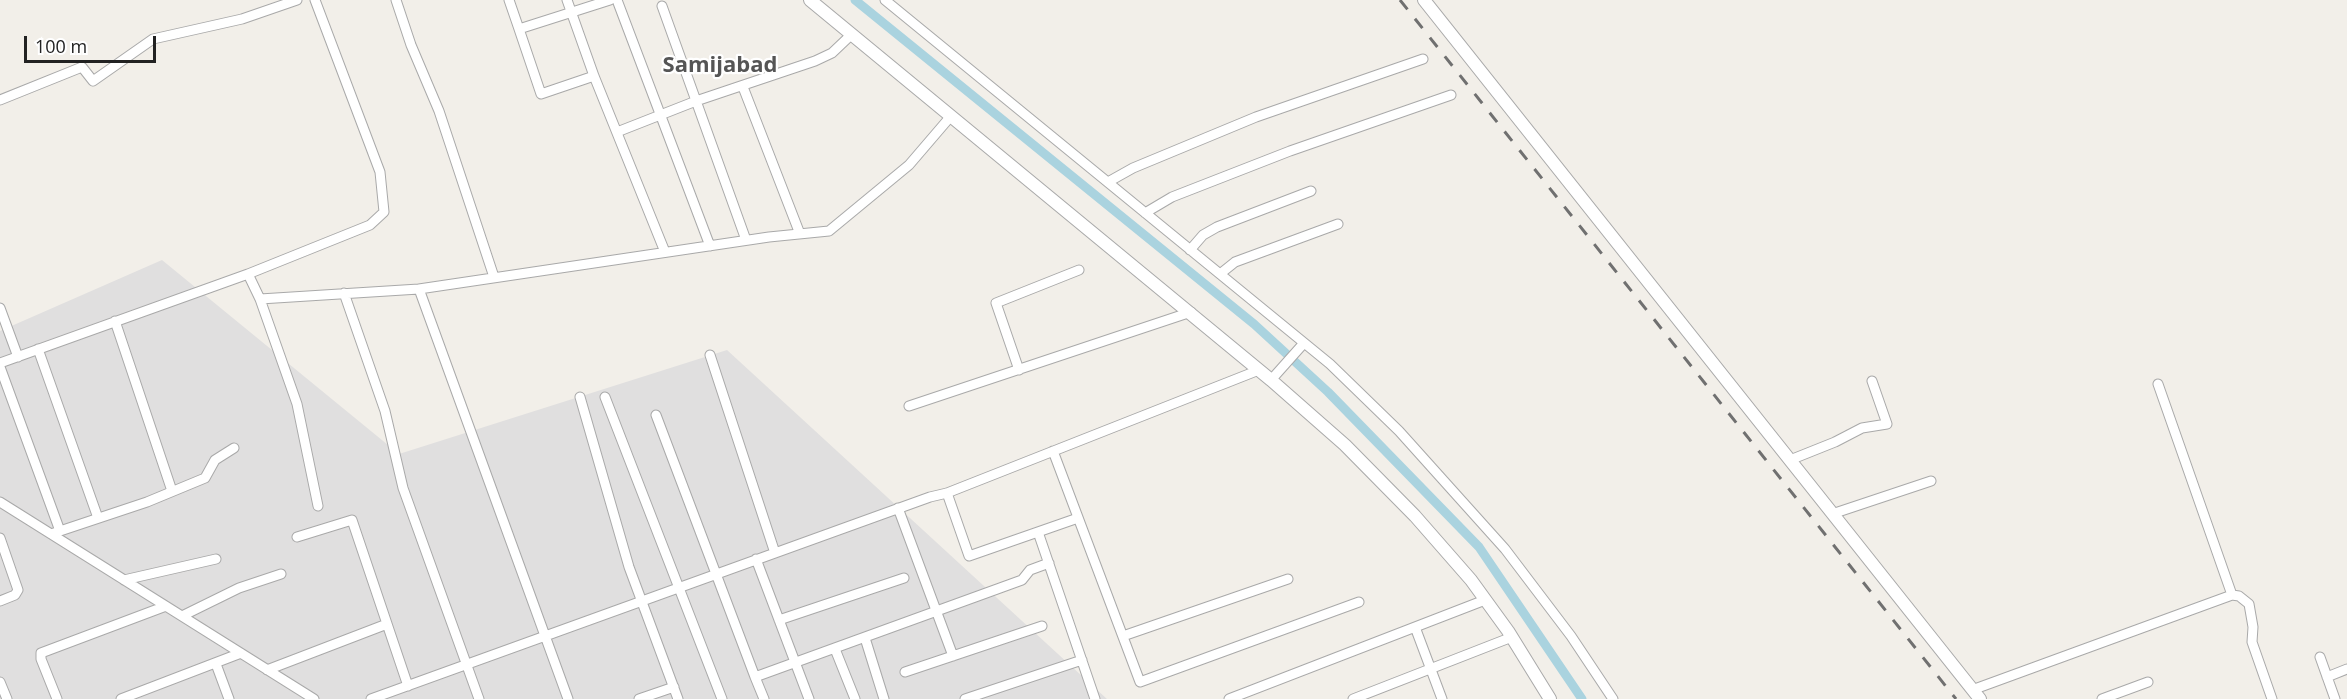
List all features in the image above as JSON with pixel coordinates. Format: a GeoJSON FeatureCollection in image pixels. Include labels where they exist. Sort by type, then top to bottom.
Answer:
{"type":"FeatureCollection","features":[{"type":"Feature","properties":{"kind":"street"},"geometry":{"type":"LineString","coordinates":[[0,100],[82,67],[93,81],[153,39],[242,19],[297,0]]}},
{"type":"Feature","properties":{"kind":"street"},"geometry":{"type":"LineString","coordinates":[[56,533],[0,365],[38,349],[248,274],[370,225],[384,212],[380,172],[315,0]]}},
{"type":"Feature","properties":{"kind":"street"},"geometry":{"type":"LineString","coordinates":[[396,0],[411,45],[439,111],[494,277]]}},
{"type":"Feature","properties":{"kind":"street"},"geometry":{"type":"LineString","coordinates":[[509,0],[541,94],[594,76]]}},
{"type":"Feature","properties":{"kind":"street"},"geometry":{"type":"LineString","coordinates":[[567,0],[594,76],[666,252]]}},
{"type":"Feature","properties":{"kind":"street"},"geometry":{"type":"LineString","coordinates":[[519,29],[610,0]]}},
{"type":"Feature","properties":{"kind":"street"},"geometry":{"type":"LineString","coordinates":[[617,0],[710,246]]}},
{"type":"Feature","properties":{"kind":"street"},"geometry":{"type":"LineString","coordinates":[[810,0],[1259,370],[1275,375],[1415,516],[1471,580],[1512,637],[1550,699]]}},
{"type":"Feature","properties":{"kind":"street"},"geometry":{"type":"LineString","coordinates":[[885,0],[1220,274],[1302,345],[1330,364],[1400,431],[1505,549],[1571,636],[1613,699]]}},
{"type":"Feature","properties":{"kind":"street"},"geometry":{"type":"LineString","coordinates":[[1424,0],[1976,694],[2232,596],[2240,596],[2249,604],[2253,627],[2252,642],[2272,699]]}},
{"type":"Feature","properties":{"kind":"street"},"geometry":{"type":"LineString","coordinates":[[662,6],[746,240]]}},
{"type":"Feature","properties":{"kind":"street"},"geometry":{"type":"LineString","coordinates":[[617,132],[696,101],[815,61],[832,53],[852,34]]}},
{"type":"Feature","properties":{"kind":"street"},"geometry":{"type":"LineString","coordinates":[[1108,182],[1133,168],[1247,121],[1423,59]]}},
{"type":"Feature","properties":{"kind":"street"},"geometry":{"type":"LineString","coordinates":[[743,87],[800,234]]}},
{"type":"Feature","properties":{"kind":"street"},"geometry":{"type":"LineString","coordinates":[[1145,213],[1166,200],[1279,155],[1451,95]]}},
{"type":"Feature","properties":{"kind":"street"},"geometry":{"type":"LineString","coordinates":[[260,299],[419,289],[746,240],[829,231],[909,165],[951,116]]}},
{"type":"Feature","properties":{"kind":"street"},"geometry":{"type":"LineString","coordinates":[[1190,250],[1203,235],[1217,227],[1311,191]]}},
{"type":"Feature","properties":{"kind":"street"},"geometry":{"type":"LineString","coordinates":[[1220,274],[1235,262],[1338,224]]}},
{"type":"Feature","properties":{"kind":"street"},"geometry":{"type":"LineString","coordinates":[[1019,370],[996,303],[1080,270]]}},
{"type":"Feature","properties":{"kind":"street"},"geometry":{"type":"LineString","coordinates":[[248,274],[260,299],[297,404],[318,506]]}},
{"type":"Feature","properties":{"kind":"street"},"geometry":{"type":"LineString","coordinates":[[419,289],[568,699]]}},
{"type":"Feature","properties":{"kind":"street"},"geometry":{"type":"LineString","coordinates":[[344,293],[385,411],[403,488],[479,699]]}},
{"type":"Feature","properties":{"kind":"street"},"geometry":{"type":"LineString","coordinates":[[0,308],[18,357]]}},
{"type":"Feature","properties":{"kind":"street"},"geometry":{"type":"LineString","coordinates":[[909,406],[1191,312]]}},
{"type":"Feature","properties":{"kind":"street"},"geometry":{"type":"LineString","coordinates":[[115,321],[172,491]]}},
{"type":"Feature","properties":{"kind":"street"},"geometry":{"type":"LineString","coordinates":[[1275,375],[1302,345]]}},
{"type":"Feature","properties":{"kind":"street"},"geometry":{"type":"LineString","coordinates":[[38,349],[98,518]]}},
{"type":"Feature","properties":{"kind":"street"},"geometry":{"type":"LineString","coordinates":[[710,356],[775,553]]}},
{"type":"Feature","properties":{"kind":"street"},"geometry":{"type":"LineString","coordinates":[[371,699],[898,508],[947,493],[1259,370]]}},
{"type":"Feature","properties":{"kind":"street"},"geometry":{"type":"LineString","coordinates":[[1790,460],[1862,428],[1887,424],[1872,381]]}},
{"type":"Feature","properties":{"kind":"street"},"geometry":{"type":"LineString","coordinates":[[2158,384],[2232,596]]}},
{"type":"Feature","properties":{"kind":"street"},"geometry":{"type":"LineString","coordinates":[[580,397],[629,567],[678,699]]}},
{"type":"Feature","properties":{"kind":"street"},"geometry":{"type":"LineString","coordinates":[[605,397],[722,699]]}},
{"type":"Feature","properties":{"kind":"street"},"geometry":{"type":"LineString","coordinates":[[656,415],[764,699]]}},
{"type":"Feature","properties":{"kind":"street"},"geometry":{"type":"LineString","coordinates":[[56,533],[205,477],[214,460],[234,448]]}},
{"type":"Feature","properties":{"kind":"street"},"geometry":{"type":"LineString","coordinates":[[1053,451],[1140,682],[1359,602]]}},
{"type":"Feature","properties":{"kind":"street"},"geometry":{"type":"LineString","coordinates":[[1832,514],[1931,481]]}},
{"type":"Feature","properties":{"kind":"street"},"geometry":{"type":"LineString","coordinates":[[947,493],[969,556],[1078,518]]}},
{"type":"Feature","properties":{"kind":"street"},"geometry":{"type":"LineString","coordinates":[[0,502],[56,533],[124,580],[314,699]]}},
{"type":"Feature","properties":{"kind":"street"},"geometry":{"type":"LineString","coordinates":[[898,508],[953,656]]}},
{"type":"Feature","properties":{"kind":"street"},"geometry":{"type":"LineString","coordinates":[[297,537],[352,520],[408,686]]}},
{"type":"Feature","properties":{"kind":"street"},"geometry":{"type":"LineString","coordinates":[[1038,532],[1095,699]]}},
{"type":"Feature","properties":{"kind":"street"},"geometry":{"type":"LineString","coordinates":[[0,538],[18,590],[15,596],[0,601]]}},
{"type":"Feature","properties":{"kind":"street"},"geometry":{"type":"LineString","coordinates":[[124,580],[216,559]]}},
{"type":"Feature","properties":{"kind":"street"},"geometry":{"type":"LineString","coordinates":[[756,559],[809,699]]}},
{"type":"Feature","properties":{"kind":"street"},"geometry":{"type":"LineString","coordinates":[[755,677],[1022,580],[1030,570],[1049,563]]}},
{"type":"Feature","properties":{"kind":"street"},"geometry":{"type":"LineString","coordinates":[[182,616],[239,588],[281,574]]}},
{"type":"Feature","properties":{"kind":"street"},"geometry":{"type":"LineString","coordinates":[[780,620],[904,578]]}},
{"type":"Feature","properties":{"kind":"street"},"geometry":{"type":"LineString","coordinates":[[1123,636],[1288,579]]}},
{"type":"Feature","properties":{"kind":"street"},"geometry":{"type":"LineString","coordinates":[[1234,698],[1485,600]]}},
{"type":"Feature","properties":{"kind":"street"},"geometry":{"type":"LineString","coordinates":[[57,699],[41,659],[42,652],[166,606]]}},
{"type":"Feature","properties":{"kind":"street"},"geometry":{"type":"LineString","coordinates":[[267,670],[387,624]]}},
{"type":"Feature","properties":{"kind":"street"},"geometry":{"type":"LineString","coordinates":[[905,672],[1042,626]]}},
{"type":"Feature","properties":{"kind":"street"},"geometry":{"type":"LineString","coordinates":[[1415,627],[1443,699]]}},
{"type":"Feature","properties":{"kind":"street"},"geometry":{"type":"LineString","coordinates":[[1353,699],[1512,637]]}},
{"type":"Feature","properties":{"kind":"street"},"geometry":{"type":"LineString","coordinates":[[865,638],[884,699]]}},
{"type":"Feature","properties":{"kind":"street"},"geometry":{"type":"LineString","coordinates":[[836,649],[855,699]]}},
{"type":"Feature","properties":{"kind":"street"},"geometry":{"type":"LineString","coordinates":[[121,699],[139,696],[241,653]]}},
{"type":"Feature","properties":{"kind":"street"},"geometry":{"type":"LineString","coordinates":[[2320,657],[2335,699]]}},
{"type":"Feature","properties":{"kind":"street"},"geometry":{"type":"LineString","coordinates":[[964,699],[986,696],[1082,660]]}},
{"type":"Feature","properties":{"kind":"street"},"geometry":{"type":"LineString","coordinates":[[216,664],[229,699]]}},
{"type":"Feature","properties":{"kind":"street"},"geometry":{"type":"LineString","coordinates":[[2327,676],[2347,669]]}},
{"type":"Feature","properties":{"kind":"street"},"geometry":{"type":"LineString","coordinates":[[0,682],[7,699]]}},
{"type":"Feature","properties":{"kind":"street"},"geometry":{"type":"LineString","coordinates":[[2102,699],[2148,682]]}},
{"type":"Feature","properties":{"kind":"street"},"geometry":{"type":"LineString","coordinates":[[639,699],[674,687]]}},
{"type":"Feature","properties":{"kind":"shaded area"},"geometry":{"type":"Polygon","coordinates":[[[162,260],[399,454],[727,350],[1107,699],[0,699],[0,331],[162,260]]]}},
{"type":"Feature","properties":{"kind":"waterway"},"geometry":{"type":"LineString","coordinates":[[855,0],[1254,324],[1328,392],[1479,547],[1582,699]]}},
{"type":"Feature","properties":{"kind":"railway"},"geometry":{"type":"LineString","coordinates":[[1400,0],[1956,699]]}},
{"type":"Feature","properties":{"kind":"district","name":"Samijabad"},"geometry":{"type":"Point","coordinates":[720,66]}}]}
